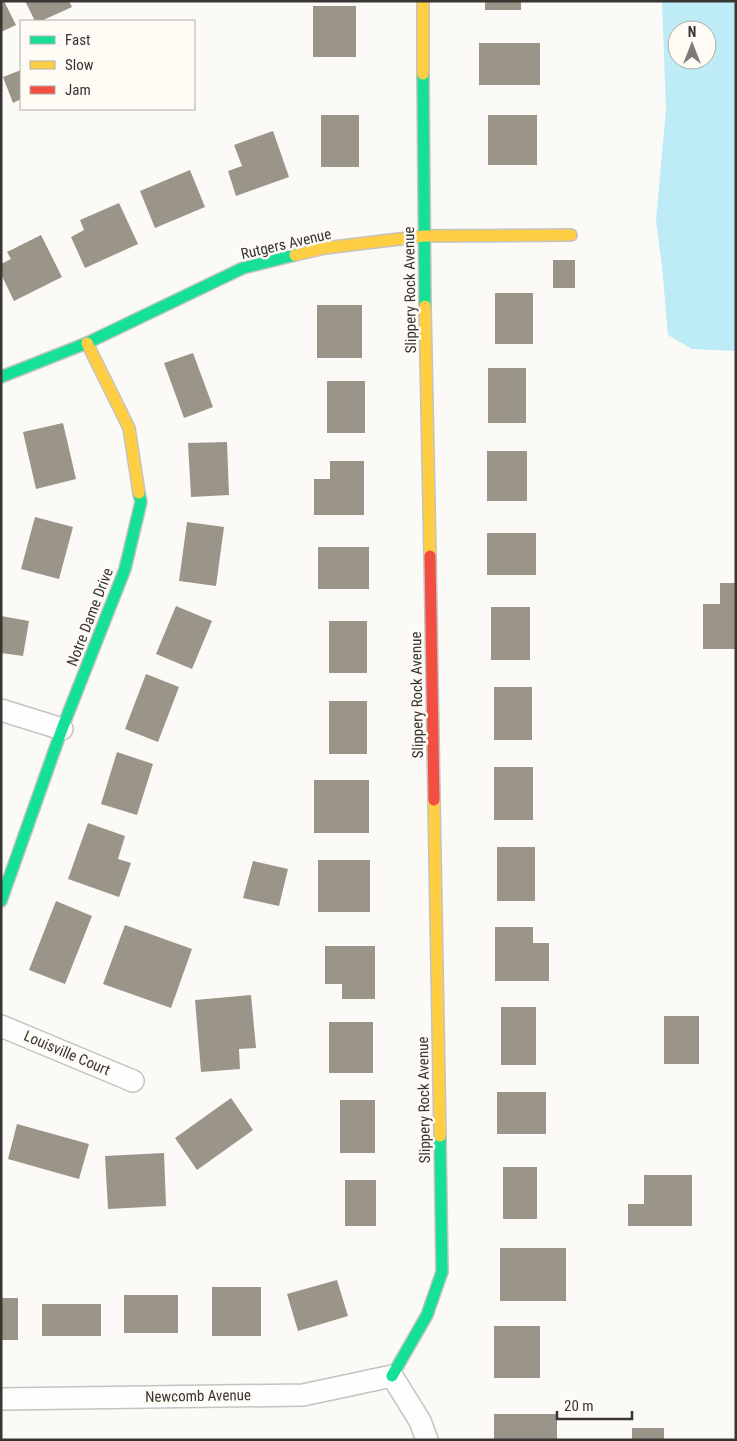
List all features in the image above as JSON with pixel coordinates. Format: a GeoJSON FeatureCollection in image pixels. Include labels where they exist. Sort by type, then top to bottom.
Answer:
{"type":"FeatureCollection","features":[{"type":"Feature","properties":{"kind":"street","name":"Slippery Rock Avenue"},"geometry":{"type":"LineString","coordinates":[[392,1376],[427,1315],[442,1272],[424,236],[423,1]]}},
{"type":"Feature","properties":{"kind":"street","name":"Rutgers Avenue"},"geometry":{"type":"LineString","coordinates":[[1,378],[87,343],[243,268],[326,248],[424,236],[571,235]]}},
{"type":"Feature","properties":{"kind":"street","name":"Notre Dame Drive"},"geometry":{"type":"LineString","coordinates":[[1,901],[62,729],[125,569],[141,502],[129,428],[87,343]]}},
{"type":"Feature","properties":{"kind":"street"},"geometry":{"type":"LineString","coordinates":[[1,710],[62,729]]}},
{"type":"Feature","properties":{"kind":"street","name":"Louisville Court"},"geometry":{"type":"LineString","coordinates":[[1,1026],[133,1081]]}},
{"type":"Feature","properties":{"kind":"street","name":"Newcomb Avenue"},"geometry":{"type":"LineString","coordinates":[[1,1399],[303,1395],[392,1376]]}},
{"type":"Feature","properties":{"kind":"street"},"geometry":{"type":"LineString","coordinates":[[392,1376],[420,1421],[428,1440]]}},
{"type":"Feature","properties":{"kind":"water"},"geometry":{"type":"Polygon","coordinates":[[[662,1],[736,1],[736,351],[692,349],[668,335],[656,221],[666,109],[662,1]]]}},
{"type":"Feature","properties":{"kind":"building"},"geometry":{"type":"Polygon","coordinates":[[[1,1],[4,1],[16,25],[1,32],[1,1]]]}},
{"type":"Feature","properties":{"kind":"building"},"geometry":{"type":"Polygon","coordinates":[[[25,1],[69,1],[72,7],[43,20],[34,20],[25,1]]]}},
{"type":"Feature","properties":{"kind":"building"},"geometry":{"type":"Polygon","coordinates":[[[485,1],[521,1],[521,10],[485,10],[485,1]]]}},
{"type":"Feature","properties":{"kind":"building"},"geometry":{"type":"Polygon","coordinates":[[[313,6],[356,6],[356,57],[313,57],[313,6]]]}},
{"type":"Feature","properties":{"kind":"building"},"geometry":{"type":"Polygon","coordinates":[[[479,43],[540,43],[540,85],[479,85],[479,43]]]}},
{"type":"Feature","properties":{"kind":"building"},"geometry":{"type":"Polygon","coordinates":[[[20,70],[20,100],[13,103],[3,77],[20,70]]]}},
{"type":"Feature","properties":{"kind":"building"},"geometry":{"type":"Polygon","coordinates":[[[321,115],[359,115],[359,167],[321,167],[321,115]]]}},
{"type":"Feature","properties":{"kind":"building"},"geometry":{"type":"Polygon","coordinates":[[[488,115],[537,115],[537,165],[488,165],[488,115]]]}},
{"type":"Feature","properties":{"kind":"building"},"geometry":{"type":"Polygon","coordinates":[[[273,131],[289,177],[236,196],[228,171],[242,166],[234,145],[273,131]]]}},
{"type":"Feature","properties":{"kind":"building"},"geometry":{"type":"Polygon","coordinates":[[[190,170],[205,207],[155,228],[140,191],[190,170]]]}},
{"type":"Feature","properties":{"kind":"building"},"geometry":{"type":"Polygon","coordinates":[[[119,203],[138,244],[85,268],[71,237],[84,230],[80,220],[119,203]]]}},
{"type":"Feature","properties":{"kind":"building"},"geometry":{"type":"Polygon","coordinates":[[[41,235],[62,277],[14,301],[1,274],[1,264],[11,259],[7,252],[41,235]]]}},
{"type":"Feature","properties":{"kind":"building"},"geometry":{"type":"Polygon","coordinates":[[[553,260],[575,260],[575,288],[553,288],[553,260]]]}},
{"type":"Feature","properties":{"kind":"building"},"geometry":{"type":"Polygon","coordinates":[[[495,293],[533,293],[533,344],[495,344],[495,293]]]}},
{"type":"Feature","properties":{"kind":"building"},"geometry":{"type":"Polygon","coordinates":[[[317,305],[362,305],[362,358],[317,358],[317,305]]]}},
{"type":"Feature","properties":{"kind":"building"},"geometry":{"type":"Polygon","coordinates":[[[193,353],[213,407],[184,418],[164,363],[193,353]]]}},
{"type":"Feature","properties":{"kind":"building"},"geometry":{"type":"Polygon","coordinates":[[[488,368],[526,368],[526,423],[488,423],[488,368]]]}},
{"type":"Feature","properties":{"kind":"building"},"geometry":{"type":"Polygon","coordinates":[[[327,381],[365,381],[365,433],[327,433],[327,381]]]}},
{"type":"Feature","properties":{"kind":"building"},"geometry":{"type":"Polygon","coordinates":[[[63,423],[76,479],[36,489],[23,432],[63,423]]]}},
{"type":"Feature","properties":{"kind":"building"},"geometry":{"type":"Polygon","coordinates":[[[227,442],[229,495],[191,497],[188,443],[227,442]]]}},
{"type":"Feature","properties":{"kind":"building"},"geometry":{"type":"Polygon","coordinates":[[[487,451],[527,451],[527,501],[487,501],[487,451]]]}},
{"type":"Feature","properties":{"kind":"building"},"geometry":{"type":"Polygon","coordinates":[[[330,461],[364,461],[364,515],[314,515],[314,479],[330,479],[330,461]]]}},
{"type":"Feature","properties":{"kind":"building"},"geometry":{"type":"Polygon","coordinates":[[[35,517],[73,527],[59,579],[21,569],[35,517]]]}},
{"type":"Feature","properties":{"kind":"building"},"geometry":{"type":"Polygon","coordinates":[[[187,522],[224,527],[216,586],[179,581],[187,522]]]}},
{"type":"Feature","properties":{"kind":"building"},"geometry":{"type":"Polygon","coordinates":[[[487,533],[536,533],[536,575],[487,575],[487,533]]]}},
{"type":"Feature","properties":{"kind":"building"},"geometry":{"type":"Polygon","coordinates":[[[318,547],[369,547],[369,589],[318,589],[318,547]]]}},
{"type":"Feature","properties":{"kind":"building"},"geometry":{"type":"Polygon","coordinates":[[[720,583],[736,583],[736,649],[703,649],[703,604],[720,604],[720,583]]]}},
{"type":"Feature","properties":{"kind":"building"},"geometry":{"type":"Polygon","coordinates":[[[176,606],[212,621],[192,669],[156,654],[176,606]]]}},
{"type":"Feature","properties":{"kind":"building"},"geometry":{"type":"Polygon","coordinates":[[[491,607],[530,607],[530,660],[491,660],[491,607]]]}},
{"type":"Feature","properties":{"kind":"building"},"geometry":{"type":"Polygon","coordinates":[[[1,616],[29,621],[23,656],[1,653],[1,616]]]}},
{"type":"Feature","properties":{"kind":"building"},"geometry":{"type":"Polygon","coordinates":[[[329,621],[367,621],[367,673],[329,673],[329,621]]]}},
{"type":"Feature","properties":{"kind":"building"},"geometry":{"type":"Polygon","coordinates":[[[146,674],[179,687],[158,742],[125,729],[146,674]]]}},
{"type":"Feature","properties":{"kind":"building"},"geometry":{"type":"Polygon","coordinates":[[[494,687],[532,687],[532,740],[494,740],[494,687]]]}},
{"type":"Feature","properties":{"kind":"building"},"geometry":{"type":"Polygon","coordinates":[[[329,701],[367,701],[367,754],[329,754],[329,701]]]}},
{"type":"Feature","properties":{"kind":"building"},"geometry":{"type":"Polygon","coordinates":[[[117,752],[153,764],[137,815],[101,804],[117,752]]]}},
{"type":"Feature","properties":{"kind":"building"},"geometry":{"type":"Polygon","coordinates":[[[494,767],[533,767],[533,820],[494,820],[494,767]]]}},
{"type":"Feature","properties":{"kind":"building"},"geometry":{"type":"Polygon","coordinates":[[[314,780],[369,780],[369,833],[314,833],[314,780]]]}},
{"type":"Feature","properties":{"kind":"building"},"geometry":{"type":"Polygon","coordinates":[[[88,823],[125,836],[118,859],[131,863],[119,897],[68,879],[88,823]]]}},
{"type":"Feature","properties":{"kind":"building"},"geometry":{"type":"Polygon","coordinates":[[[497,847],[535,847],[535,901],[497,901],[497,847]]]}},
{"type":"Feature","properties":{"kind":"building"},"geometry":{"type":"Polygon","coordinates":[[[318,860],[370,860],[370,912],[318,912],[318,860]]]}},
{"type":"Feature","properties":{"kind":"building"},"geometry":{"type":"Polygon","coordinates":[[[253,861],[288,869],[279,906],[243,898],[253,861]]]}},
{"type":"Feature","properties":{"kind":"building"},"geometry":{"type":"Polygon","coordinates":[[[56,901],[92,916],[65,984],[29,970],[56,901]]]}},
{"type":"Feature","properties":{"kind":"building"},"geometry":{"type":"Polygon","coordinates":[[[125,925],[192,949],[171,1008],[103,984],[125,925]]]}},
{"type":"Feature","properties":{"kind":"building"},"geometry":{"type":"Polygon","coordinates":[[[495,927],[533,927],[533,943],[549,943],[549,981],[495,981],[495,927]]]}},
{"type":"Feature","properties":{"kind":"building"},"geometry":{"type":"Polygon","coordinates":[[[325,946],[375,946],[375,999],[342,999],[342,984],[325,984],[325,946]]]}},
{"type":"Feature","properties":{"kind":"building"},"geometry":{"type":"Polygon","coordinates":[[[251,995],[256,1048],[239,1049],[240,1069],[201,1072],[195,1000],[251,995]]]}},
{"type":"Feature","properties":{"kind":"building"},"geometry":{"type":"Polygon","coordinates":[[[501,1007],[536,1007],[536,1065],[501,1065],[501,1007]]]}},
{"type":"Feature","properties":{"kind":"building"},"geometry":{"type":"Polygon","coordinates":[[[664,1016],[699,1016],[699,1064],[664,1064],[664,1016]]]}},
{"type":"Feature","properties":{"kind":"building"},"geometry":{"type":"Polygon","coordinates":[[[329,1022],[373,1022],[373,1073],[329,1073],[329,1022]]]}},
{"type":"Feature","properties":{"kind":"building"},"geometry":{"type":"Polygon","coordinates":[[[497,1092],[546,1092],[546,1134],[497,1134],[497,1092]]]}},
{"type":"Feature","properties":{"kind":"building"},"geometry":{"type":"Polygon","coordinates":[[[231,1098],[253,1130],[197,1170],[175,1138],[231,1098]]]}},
{"type":"Feature","properties":{"kind":"building"},"geometry":{"type":"Polygon","coordinates":[[[340,1100],[375,1100],[375,1153],[340,1153],[340,1100]]]}},
{"type":"Feature","properties":{"kind":"building"},"geometry":{"type":"Polygon","coordinates":[[[17,1124],[89,1144],[79,1179],[8,1159],[17,1124]]]}},
{"type":"Feature","properties":{"kind":"building"},"geometry":{"type":"Polygon","coordinates":[[[164,1153],[166,1206],[108,1209],[105,1156],[164,1153]]]}},
{"type":"Feature","properties":{"kind":"building"},"geometry":{"type":"Polygon","coordinates":[[[503,1167],[537,1167],[537,1219],[503,1219],[503,1167]]]}},
{"type":"Feature","properties":{"kind":"building"},"geometry":{"type":"Polygon","coordinates":[[[644,1175],[692,1175],[692,1226],[628,1226],[628,1204],[644,1204],[644,1175]]]}},
{"type":"Feature","properties":{"kind":"building"},"geometry":{"type":"Polygon","coordinates":[[[345,1180],[376,1180],[376,1226],[345,1226],[345,1180]]]}},
{"type":"Feature","properties":{"kind":"building"},"geometry":{"type":"Polygon","coordinates":[[[500,1248],[566,1248],[566,1301],[500,1301],[500,1248]]]}},
{"type":"Feature","properties":{"kind":"building"},"geometry":{"type":"Polygon","coordinates":[[[337,1280],[348,1316],[298,1331],[287,1294],[337,1280]]]}},
{"type":"Feature","properties":{"kind":"building"},"geometry":{"type":"Polygon","coordinates":[[[212,1287],[261,1287],[261,1336],[212,1336],[212,1287]]]}},
{"type":"Feature","properties":{"kind":"building"},"geometry":{"type":"Polygon","coordinates":[[[124,1295],[178,1295],[178,1333],[124,1333],[124,1295]]]}},
{"type":"Feature","properties":{"kind":"building"},"geometry":{"type":"Polygon","coordinates":[[[1,1298],[18,1298],[18,1340],[1,1340],[1,1298]]]}},
{"type":"Feature","properties":{"kind":"building"},"geometry":{"type":"Polygon","coordinates":[[[42,1304],[101,1304],[101,1336],[42,1336],[42,1304]]]}},
{"type":"Feature","properties":{"kind":"building"},"geometry":{"type":"Polygon","coordinates":[[[494,1326],[540,1326],[540,1378],[494,1378],[494,1326]]]}},
{"type":"Feature","properties":{"kind":"building"},"geometry":{"type":"Polygon","coordinates":[[[494,1414],[557,1414],[557,1440],[494,1440],[494,1414]]]}},
{"type":"Feature","properties":{"kind":"building"},"geometry":{"type":"Polygon","coordinates":[[[632,1428],[664,1428],[664,1440],[632,1440],[632,1428]]]}},
{"type":"Feature","properties":{"kind":"traffic: fast"},"geometry":{"type":"LineString","coordinates":[[423,74],[425,306]]}},
{"type":"Feature","properties":{"kind":"traffic: fast"},"geometry":{"type":"LineString","coordinates":[[1,377],[87,343],[243,268],[295,255]]}},
{"type":"Feature","properties":{"kind":"traffic: fast"},"geometry":{"type":"LineString","coordinates":[[1,901],[62,729],[125,569],[141,502],[139,493]]}},
{"type":"Feature","properties":{"kind":"traffic: fast"},"geometry":{"type":"LineString","coordinates":[[392,1376],[427,1315],[442,1272],[440,1136]]}},
{"type":"Feature","properties":{"kind":"traffic: slow"},"geometry":{"type":"LineString","coordinates":[[423,1],[423,74]]}},
{"type":"Feature","properties":{"kind":"traffic: slow"},"geometry":{"type":"LineString","coordinates":[[295,255],[325,248],[424,236],[571,235]]}},
{"type":"Feature","properties":{"kind":"traffic: slow"},"geometry":{"type":"LineString","coordinates":[[425,306],[430,556]]}},
{"type":"Feature","properties":{"kind":"traffic: slow"},"geometry":{"type":"LineString","coordinates":[[87,343],[129,428],[139,493]]}},
{"type":"Feature","properties":{"kind":"traffic: slow"},"geometry":{"type":"LineString","coordinates":[[434,800],[440,1136]]}},
{"type":"Feature","properties":{"kind":"traffic: jam"},"geometry":{"type":"LineString","coordinates":[[430,556],[434,800]]}}]}
